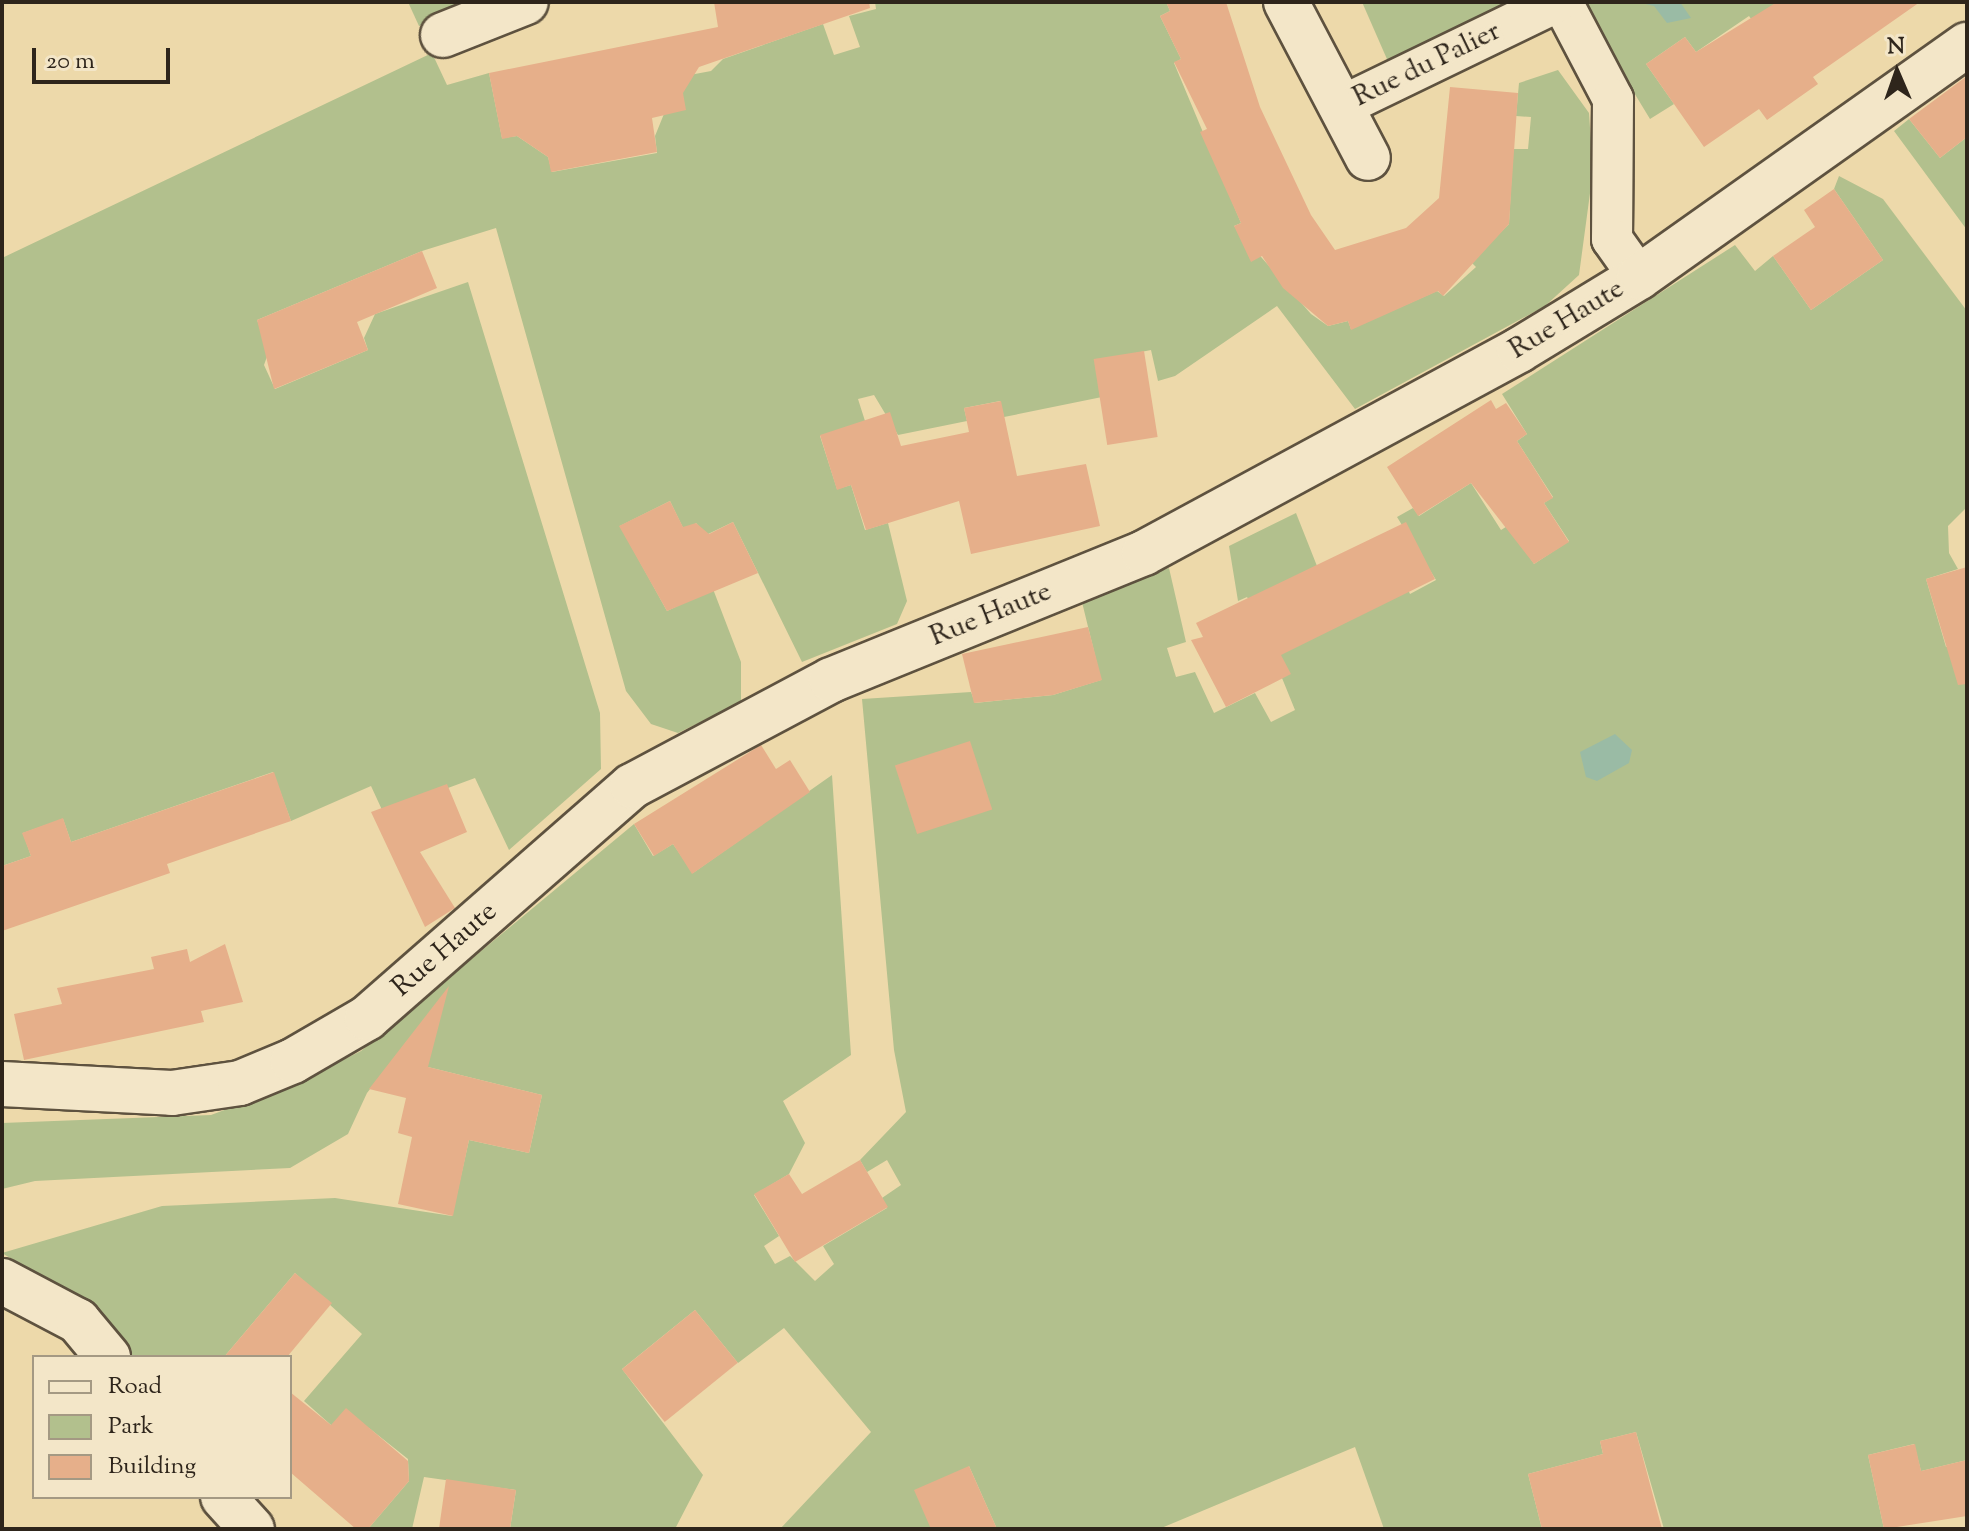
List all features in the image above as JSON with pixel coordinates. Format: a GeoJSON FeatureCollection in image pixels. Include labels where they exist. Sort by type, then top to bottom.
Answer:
{"type":"FeatureCollection","features":[{"type":"Feature","properties":{"kind":"street"},"geometry":{"type":"LineString","coordinates":[[443,35],[526,2]]}},
{"type":"Feature","properties":{"kind":"street","name":"Rue du Palier"},"geometry":{"type":"LineString","coordinates":[[1286,2],[1368,158]]}},
{"type":"Feature","properties":{"kind":"street"},"geometry":{"type":"LineString","coordinates":[[1560,2],[1613,99],[1612,239],[1639,277]]}},
{"type":"Feature","properties":{"kind":"street","name":"Rue du Palier"},"geometry":{"type":"LineString","coordinates":[[1340,107],[1560,2]]}},
{"type":"Feature","properties":{"kind":"street","name":"Rue Haute"},"geometry":{"type":"LineString","coordinates":[[2,1084],[172,1093],[240,1083],[293,1061],[367,1018],[632,786],[831,680],[1144,553],[1519,350],[1639,277],[1967,45]]}},
{"type":"Feature","properties":{"kind":"street"},"geometry":{"type":"LineString","coordinates":[[2,1281],[78,1321],[106,1355]]}},
{"type":"Feature","properties":{"kind":"street"},"geometry":{"type":"LineString","coordinates":[[225,1499],[252,1529]]}},
{"type":"Feature","properties":{"kind":"green space"},"geometry":{"type":"Polygon","coordinates":[[[408,2],[479,2],[419,26],[408,2]]]}},
{"type":"Feature","properties":{"kind":"green space"},"geometry":{"type":"Polygon","coordinates":[[[875,2],[1166,2],[1170,11],[1160,16],[1181,59],[1174,63],[1241,223],[1234,226],[1311,314],[1328,326],[1348,321],[1351,329],[1437,291],[1444,296],[1476,267],[1471,262],[1509,224],[1513,149],[1528,149],[1531,117],[1516,116],[1519,83],[1558,70],[1589,113],[1593,171],[1579,275],[1545,306],[1355,409],[1277,306],[1175,376],[1158,381],[1151,350],[1095,361],[1102,397],[1004,417],[1000,401],[964,408],[967,421],[898,435],[874,395],[858,399],[865,421],[820,436],[837,489],[851,485],[865,530],[888,523],[907,601],[897,624],[802,662],[733,522],[706,535],[696,523],[685,532],[670,501],[620,526],[667,611],[713,589],[741,662],[741,702],[678,733],[651,724],[626,691],[496,228],[422,251],[257,320],[269,351],[264,365],[275,389],[368,350],[364,338],[375,314],[468,282],[600,713],[601,769],[509,850],[475,778],[383,812],[371,786],[291,821],[273,772],[71,842],[63,819],[23,833],[31,856],[2,866],[2,258],[432,53],[447,85],[489,73],[502,138],[517,136],[548,157],[552,172],[657,153],[655,136],[679,77],[711,71],[723,59],[823,24],[834,55],[860,47],[849,16],[876,9],[875,2]]]}},
{"type":"Feature","properties":{"kind":"green space"},"geometry":{"type":"Polygon","coordinates":[[[1362,2],[1525,2],[1390,66],[1362,2]]]}},
{"type":"Feature","properties":{"kind":"green space"},"geometry":{"type":"Polygon","coordinates":[[[1589,2],[1777,2],[1759,30],[1749,16],[1696,52],[1685,37],[1646,64],[1674,104],[1650,119],[1582,7],[1589,2]]]}},
{"type":"Feature","properties":{"kind":"green space"},"geometry":{"type":"Polygon","coordinates":[[[1909,119],[1940,158],[1967,137],[1967,230],[1894,131],[1909,119]]]}},
{"type":"Feature","properties":{"kind":"green space"},"geometry":{"type":"Polygon","coordinates":[[[1839,176],[1883,199],[1967,311],[1967,507],[1948,526],[1949,553],[1958,569],[1926,579],[1946,647],[1967,647],[1967,1460],[1921,1471],[1914,1444],[1868,1455],[1884,1529],[1664,1529],[1636,1432],[1600,1441],[1603,1454],[1528,1474],[1542,1529],[1384,1529],[1355,1447],[1159,1529],[997,1529],[969,1466],[931,1529],[780,1529],[871,1432],[784,1328],[738,1363],[695,1310],[622,1369],[703,1475],[675,1529],[510,1529],[516,1490],[424,1477],[412,1529],[368,1529],[409,1481],[408,1459],[369,1428],[331,1425],[304,1401],[362,1334],[295,1273],[226,1355],[132,1355],[77,1299],[2,1253],[162,1206],[335,1198],[452,1216],[469,1140],[529,1153],[542,1095],[428,1067],[407,1041],[367,1093],[348,1134],[290,1168],[35,1181],[2,1189],[2,1123],[211,1115],[294,1084],[361,1051],[634,824],[653,856],[673,844],[693,873],[832,775],[851,1055],[783,1101],[805,1143],[789,1174],[754,1195],[779,1236],[764,1246],[775,1264],[790,1256],[815,1281],[834,1264],[823,1246],[887,1208],[882,1198],[901,1185],[887,1160],[867,1172],[860,1160],[906,1112],[894,1050],[862,699],[971,692],[975,703],[1053,695],[1101,680],[1081,598],[1169,568],[1186,642],[1167,648],[1176,677],[1195,672],[1214,713],[1255,693],[1271,722],[1295,710],[1254,609],[1247,597],[1238,601],[1229,546],[1296,513],[1317,566],[1404,581],[1410,594],[1436,580],[1397,517],[1413,508],[1419,516],[1471,483],[1501,530],[1509,525],[1534,564],[1569,541],[1544,503],[1553,497],[1517,441],[1527,434],[1502,394],[1735,245],[1755,271],[1773,256],[1811,310],[1883,260],[1834,189],[1839,176]]]}},
{"type":"Feature","properties":{"kind":"shaded area"},"geometry":{"type":"Polygon","coordinates":[[[1637,2],[1680,2],[1691,18],[1667,23],[1654,6],[1637,2]]]}},
{"type":"Feature","properties":{"kind":"shaded area"},"geometry":{"type":"Polygon","coordinates":[[[1615,734],[1632,750],[1629,763],[1597,781],[1586,777],[1580,752],[1615,734]]]}},
{"type":"Feature","properties":{"kind":"building"},"geometry":{"type":"Polygon","coordinates":[[[714,2],[869,2],[870,8],[699,67],[683,93],[686,110],[652,118],[657,152],[551,172],[548,157],[517,136],[502,139],[489,73],[718,27],[714,2]]]}},
{"type":"Feature","properties":{"kind":"building"},"geometry":{"type":"Polygon","coordinates":[[[1166,2],[1226,2],[1260,107],[1311,215],[1335,250],[1406,228],[1439,198],[1450,87],[1518,93],[1509,224],[1443,296],[1438,291],[1351,330],[1348,321],[1328,326],[1283,288],[1262,256],[1251,262],[1234,226],[1241,223],[1200,132],[1207,129],[1174,62],[1181,59],[1160,16],[1170,11],[1166,2]]]}},
{"type":"Feature","properties":{"kind":"building"},"geometry":{"type":"Polygon","coordinates":[[[1777,2],[1920,2],[1813,77],[1818,84],[1767,120],[1759,109],[1704,147],[1646,64],[1685,37],[1696,52],[1777,2]]]}},
{"type":"Feature","properties":{"kind":"building"},"geometry":{"type":"Polygon","coordinates":[[[1967,76],[1967,137],[1940,158],[1909,119],[1967,76]]]}},
{"type":"Feature","properties":{"kind":"building"},"geometry":{"type":"Polygon","coordinates":[[[1834,189],[1883,260],[1811,310],[1773,256],[1815,227],[1804,210],[1834,189]]]}},
{"type":"Feature","properties":{"kind":"building"},"geometry":{"type":"Polygon","coordinates":[[[422,251],[437,288],[357,322],[368,350],[274,389],[257,320],[422,251]]]}},
{"type":"Feature","properties":{"kind":"building"},"geometry":{"type":"Polygon","coordinates":[[[1144,351],[1158,437],[1107,445],[1094,359],[1144,351]]]}},
{"type":"Feature","properties":{"kind":"building"},"geometry":{"type":"Polygon","coordinates":[[[1491,400],[1496,409],[1506,403],[1527,434],[1517,441],[1553,498],[1544,503],[1569,542],[1534,564],[1471,483],[1418,516],[1387,467],[1491,400]]]}},
{"type":"Feature","properties":{"kind":"building"},"geometry":{"type":"Polygon","coordinates":[[[1001,401],[1017,476],[1086,464],[1100,526],[971,554],[959,501],[866,530],[851,485],[837,490],[820,435],[890,412],[901,446],[969,432],[964,408],[1001,401]]]}},
{"type":"Feature","properties":{"kind":"building"},"geometry":{"type":"Polygon","coordinates":[[[670,501],[683,527],[696,523],[709,534],[733,522],[758,573],[667,611],[619,526],[670,501]]]}},
{"type":"Feature","properties":{"kind":"building"},"geometry":{"type":"Polygon","coordinates":[[[1406,522],[1435,579],[1281,655],[1291,674],[1226,707],[1191,640],[1203,637],[1196,623],[1406,522]]]}},
{"type":"Feature","properties":{"kind":"building"},"geometry":{"type":"Polygon","coordinates":[[[1967,567],[1967,684],[1958,685],[1926,579],[1967,567]]]}},
{"type":"Feature","properties":{"kind":"building"},"geometry":{"type":"Polygon","coordinates":[[[1088,627],[1102,680],[1053,695],[974,703],[962,654],[1088,627]]]}},
{"type":"Feature","properties":{"kind":"building"},"geometry":{"type":"Polygon","coordinates":[[[970,741],[992,809],[917,834],[895,765],[970,741]]]}},
{"type":"Feature","properties":{"kind":"building"},"geometry":{"type":"Polygon","coordinates":[[[761,745],[776,769],[790,760],[810,792],[692,874],[673,844],[654,856],[634,824],[761,745]]]}},
{"type":"Feature","properties":{"kind":"building"},"geometry":{"type":"Polygon","coordinates":[[[274,772],[291,821],[167,864],[170,873],[2,931],[2,866],[31,856],[22,833],[63,818],[71,842],[274,772]]]}},
{"type":"Feature","properties":{"kind":"building"},"geometry":{"type":"Polygon","coordinates":[[[447,784],[467,832],[420,852],[455,908],[425,927],[371,812],[447,784]]]}},
{"type":"Feature","properties":{"kind":"building"},"geometry":{"type":"Polygon","coordinates":[[[225,944],[243,1002],[201,1011],[204,1022],[24,1060],[14,1014],[62,1004],[57,988],[154,969],[151,957],[187,949],[190,962],[225,944]]]}},
{"type":"Feature","properties":{"kind":"building"},"geometry":{"type":"Polygon","coordinates":[[[449,986],[428,1067],[542,1095],[529,1153],[469,1140],[453,1216],[398,1204],[412,1137],[398,1133],[406,1098],[369,1089],[449,986]]]}},
{"type":"Feature","properties":{"kind":"building"},"geometry":{"type":"Polygon","coordinates":[[[860,1160],[888,1207],[795,1262],[754,1194],[789,1174],[802,1194],[860,1160]]]}},
{"type":"Feature","properties":{"kind":"building"},"geometry":{"type":"Polygon","coordinates":[[[295,1273],[332,1303],[289,1355],[226,1355],[295,1273]]]}},
{"type":"Feature","properties":{"kind":"building"},"geometry":{"type":"Polygon","coordinates":[[[695,1310],[738,1363],[665,1422],[622,1369],[695,1310]]]}},
{"type":"Feature","properties":{"kind":"building"},"geometry":{"type":"Polygon","coordinates":[[[292,1394],[331,1425],[346,1408],[408,1461],[409,1481],[368,1529],[356,1529],[292,1474],[292,1394]]]}},
{"type":"Feature","properties":{"kind":"building"},"geometry":{"type":"Polygon","coordinates":[[[1636,1432],[1662,1529],[1542,1529],[1528,1474],[1603,1454],[1600,1441],[1636,1432]]]}},
{"type":"Feature","properties":{"kind":"building"},"geometry":{"type":"Polygon","coordinates":[[[1915,1444],[1921,1471],[1967,1460],[1967,1516],[1884,1529],[1868,1455],[1915,1444]]]}},
{"type":"Feature","properties":{"kind":"building"},"geometry":{"type":"Polygon","coordinates":[[[969,1466],[997,1529],[931,1529],[914,1490],[969,1466]]]}},
{"type":"Feature","properties":{"kind":"building"},"geometry":{"type":"Polygon","coordinates":[[[446,1479],[516,1490],[510,1529],[439,1529],[446,1479]]]}}]}
